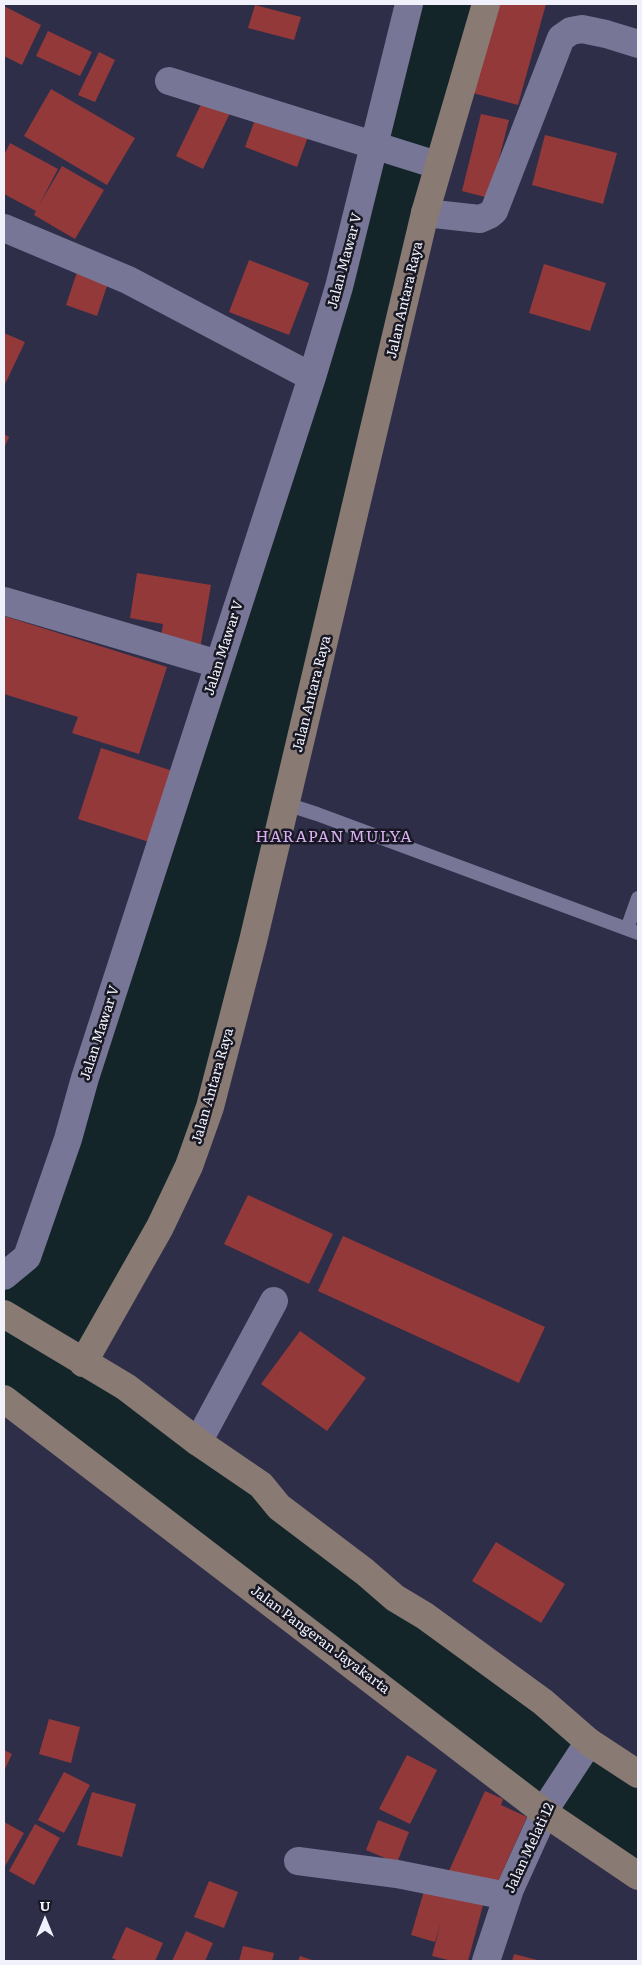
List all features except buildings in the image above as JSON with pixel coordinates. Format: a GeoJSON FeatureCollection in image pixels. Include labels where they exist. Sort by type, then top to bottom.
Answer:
{"type":"FeatureCollection","features":[{"type":"Feature","properties":{"kind":"street","name":"Jalan Mawar V"},"geometry":{"type":"LineString","coordinates":[[4,1276],[27,1258],[68,1139],[218,664],[312,377],[339,288],[409,4]]}},
{"type":"Feature","properties":{"kind":"street","name":"Jalan Antara Raya"},"geometry":{"type":"LineString","coordinates":[[83,1363],[160,1227],[189,1166],[210,1107],[286,804],[425,213],[426,162],[486,4]]}},
{"type":"Feature","properties":{"kind":"street"},"geometry":{"type":"LineString","coordinates":[[425,213],[480,219],[489,215],[494,210],[561,38],[570,32],[582,29],[638,44]]}},
{"type":"Feature","properties":{"kind":"street"},"geometry":{"type":"LineString","coordinates":[[169,81],[426,162]]}},
{"type":"Feature","properties":{"kind":"street"},"geometry":{"type":"LineString","coordinates":[[4,228],[128,280],[312,377]]}},
{"type":"Feature","properties":{"kind":"street"},"geometry":{"type":"LineString","coordinates":[[4,601],[218,664]]}},
{"type":"Feature","properties":{"kind":"street"},"geometry":{"type":"LineString","coordinates":[[198,1442],[274,1301]]}},
{"type":"Feature","properties":{"kind":"street"},"geometry":{"type":"LineString","coordinates":[[4,1314],[126,1387],[198,1442],[262,1485],[279,1507],[365,1572],[394,1598],[425,1616],[543,1702],[589,1742],[638,1774]]}},
{"type":"Feature","properties":{"kind":"street","name":"Jalan Pangeran Jayakarta"},"geometry":{"type":"LineString","coordinates":[[4,1399],[638,1876]]}},
{"type":"Feature","properties":{"kind":"street","name":"Jalan Melati 12"},"geometry":{"type":"LineString","coordinates":[[486,1961],[507,1896],[547,1808],[589,1742]]}},
{"type":"Feature","properties":{"kind":"street"},"geometry":{"type":"LineString","coordinates":[[298,1861],[397,1874],[507,1896]]}},
{"type":"Feature","properties":{"kind":"lane"},"geometry":{"type":"LineString","coordinates":[[286,804],[632,931],[638,898]]}},
{"type":"Feature","properties":{"kind":"shaded area"},"geometry":{"type":"Polygon","coordinates":[[[409,4],[483,4],[210,1107],[83,1363],[638,1774],[638,1876],[4,1399],[4,1276],[27,1257],[218,664],[409,4]]]}},
{"type":"Feature","properties":{"kind":"district","name":"HARAPAN MULYA"},"geometry":{"type":"Point","coordinates":[334,837]}}]}
